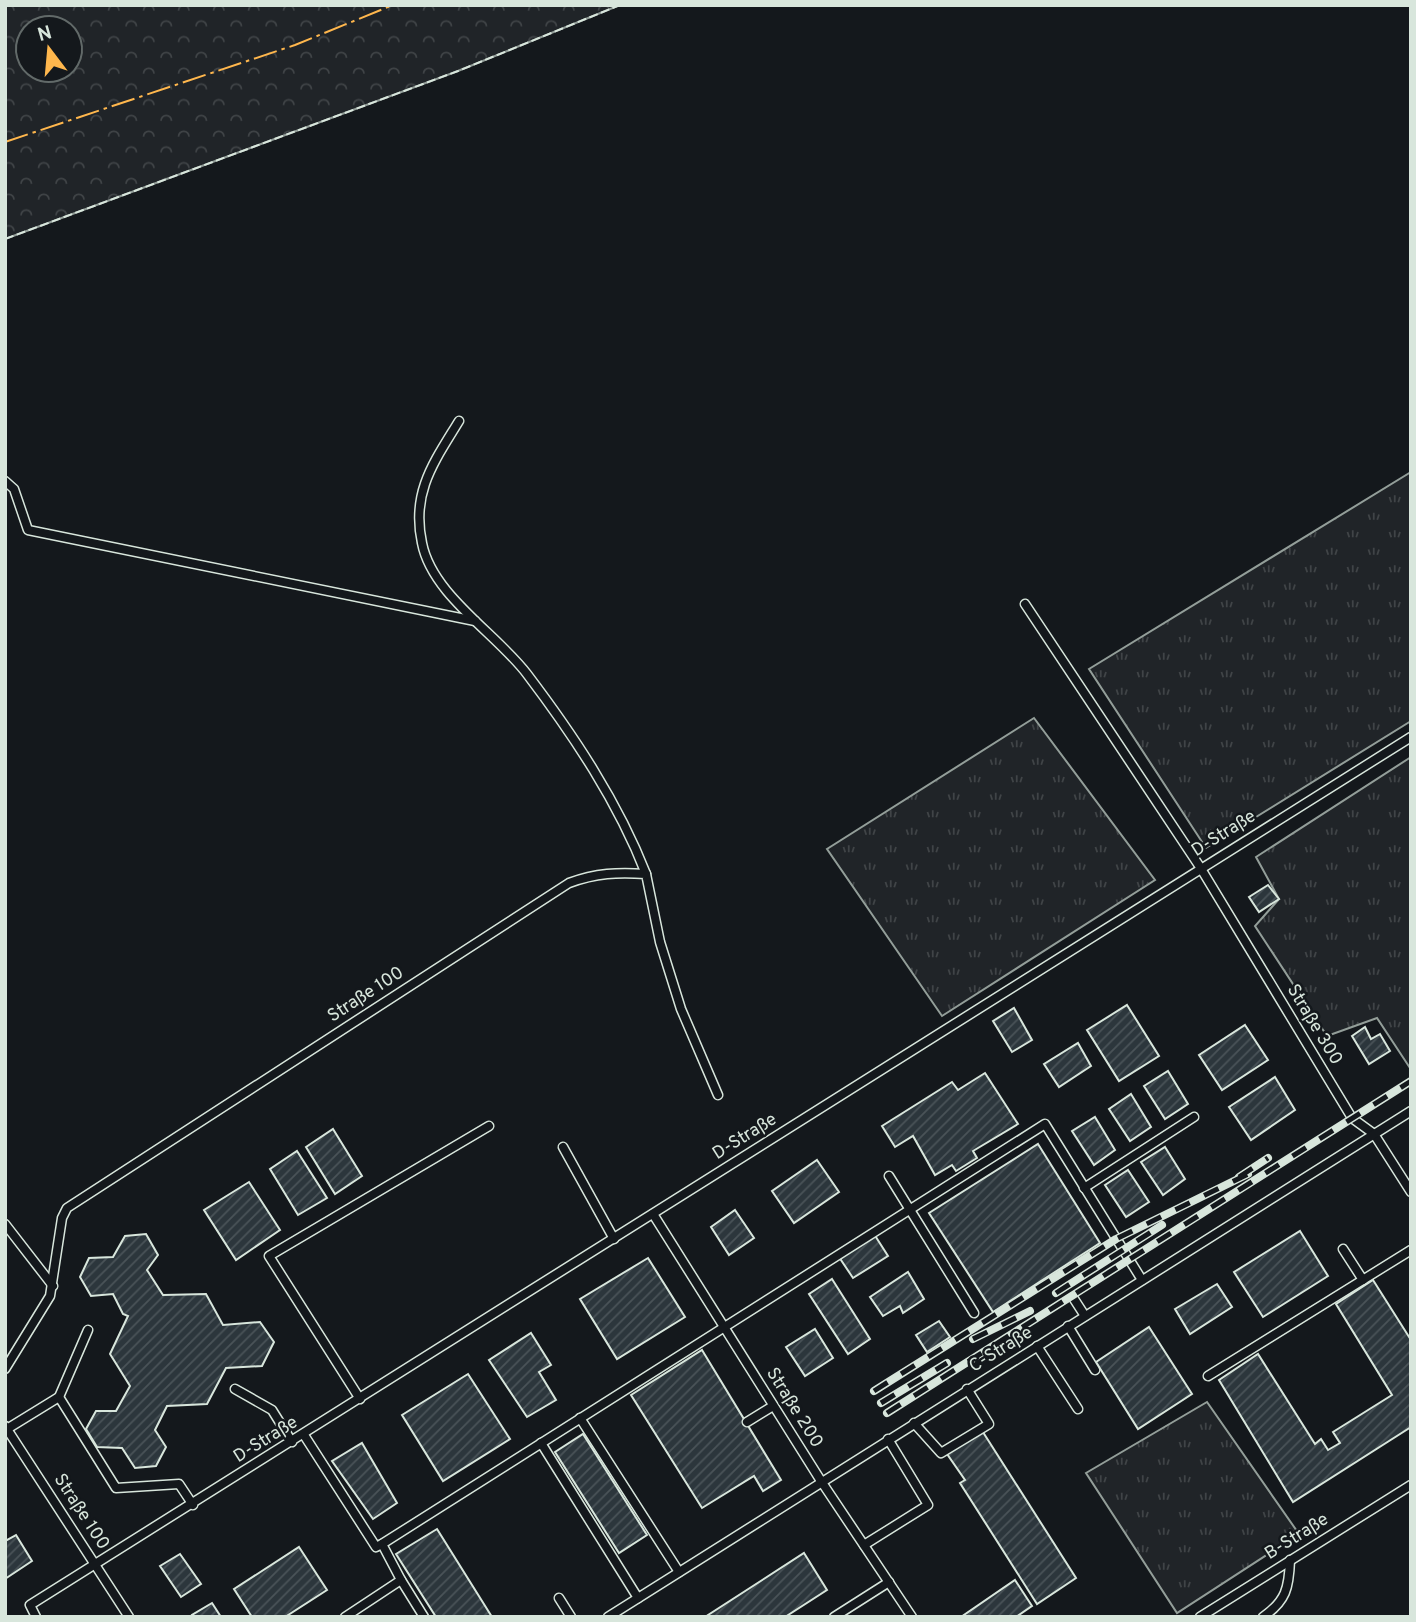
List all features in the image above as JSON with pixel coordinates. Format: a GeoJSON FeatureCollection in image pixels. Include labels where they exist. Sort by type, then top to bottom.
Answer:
{"type":"FeatureCollection","features":[{"type":"Feature","properties":{"kind":"lane"},"geometry":{"type":"LineString","coordinates":[[459,421],[425,478],[419,509],[422,545],[439,580],[525,671],[579,748],[628,830],[646,874],[660,942],[681,1009],[718,1095]]}},
{"type":"Feature","properties":{"kind":"lane"},"geometry":{"type":"LineString","coordinates":[[5,481],[14,489],[28,530],[475,621]]}},
{"type":"Feature","properties":{"kind":"lane","name":"Straße 300"},"geometry":{"type":"LineString","coordinates":[[1025,604],[1200,867],[1352,1118],[1374,1134],[1411,1192]]}},
{"type":"Feature","properties":{"kind":"lane","name":"D-Straße"},"geometry":{"type":"LineString","coordinates":[[36,1617],[30,1605],[193,1505],[1200,867],[1411,737]]}},
{"type":"Feature","properties":{"kind":"lane","name":"Straße 100"},"geometry":{"type":"LineString","coordinates":[[5,1369],[50,1296],[62,1218],[80,1198],[569,883],[591,875],[617,872],[646,874]]}},
{"type":"Feature","properties":{"kind":"lane","name":"C-Straße"},"geometry":{"type":"LineString","coordinates":[[608,1617],[1411,1111]]}},
{"type":"Feature","properties":{"kind":"lane"},"geometry":{"type":"LineString","coordinates":[[1084,1188],[1194,1117]]}},
{"type":"Feature","properties":{"kind":"lane"},"geometry":{"type":"LineString","coordinates":[[304,1434],[376,1547],[1045,1124],[1142,1280]]}},
{"type":"Feature","properties":{"kind":"lane"},"geometry":{"type":"LineString","coordinates":[[360,1399],[269,1255],[489,1126]]}},
{"type":"Feature","properties":{"kind":"lane"},"geometry":{"type":"LineString","coordinates":[[563,1147],[614,1238]]}},
{"type":"Feature","properties":{"kind":"lane"},"geometry":{"type":"LineString","coordinates":[[889,1176],[974,1313]]}},
{"type":"Feature","properties":{"kind":"lane","name":"Straße 200"},"geometry":{"type":"LineString","coordinates":[[653,1214],[821,1481],[912,1617]]}},
{"type":"Feature","properties":{"kind":"lane"},"geometry":{"type":"LineString","coordinates":[[5,1224],[53,1286]]}},
{"type":"Feature","properties":{"kind":"lane"},"geometry":{"type":"LineString","coordinates":[[1343,1249],[1363,1280]]}},
{"type":"Feature","properties":{"kind":"lane"},"geometry":{"type":"LineString","coordinates":[[1208,1376],[1411,1250]]}},
{"type":"Feature","properties":{"kind":"lane"},"geometry":{"type":"LineString","coordinates":[[1074,1299],[1085,1316]]}},
{"type":"Feature","properties":{"kind":"lane"},"geometry":{"type":"LineString","coordinates":[[1068,1326],[1095,1370]]}},
{"type":"Feature","properties":{"kind":"lane"},"geometry":{"type":"LineString","coordinates":[[6,1427],[59,1397],[88,1330]]}},
{"type":"Feature","properties":{"kind":"lane"},"geometry":{"type":"LineString","coordinates":[[1037,1346],[1078,1409]]}},
{"type":"Feature","properties":{"kind":"lane"},"geometry":{"type":"LineString","coordinates":[[234,1389],[272,1410],[292,1442]]}},
{"type":"Feature","properties":{"kind":"lane"},"geometry":{"type":"LineString","coordinates":[[914,1423],[941,1453],[989,1423],[967,1389]]}},
{"type":"Feature","properties":{"kind":"lane"},"geometry":{"type":"LineString","coordinates":[[59,1397],[116,1488],[179,1484],[193,1505]]}},
{"type":"Feature","properties":{"kind":"lane"},"geometry":{"type":"LineString","coordinates":[[747,1422],[773,1406]]}},
{"type":"Feature","properties":{"kind":"lane"},"geometry":{"type":"LineString","coordinates":[[580,1418],[679,1572]]}},
{"type":"Feature","properties":{"kind":"lane","name":"Straße 100"},"geometry":{"type":"LineString","coordinates":[[6,1427],[129,1617]]}},
{"type":"Feature","properties":{"kind":"lane"},"geometry":{"type":"LineString","coordinates":[[864,1545],[928,1505],[888,1439]]}},
{"type":"Feature","properties":{"kind":"lane"},"geometry":{"type":"LineString","coordinates":[[541,1443],[638,1598]]}},
{"type":"Feature","properties":{"kind":"lane","name":"B-Straße"},"geometry":{"type":"LineString","coordinates":[[1200,1617],[1411,1485]]}},
{"type":"Feature","properties":{"kind":"lane"},"geometry":{"type":"LineString","coordinates":[[382,1544],[424,1617]]}},
{"type":"Feature","properties":{"kind":"lane"},"geometry":{"type":"LineString","coordinates":[[1262,1617],[1278,1606],[1289,1589],[1290,1560]]}},
{"type":"Feature","properties":{"kind":"lane"},"geometry":{"type":"LineString","coordinates":[[345,1617],[401,1580]]}},
{"type":"Feature","properties":{"kind":"lane"},"geometry":{"type":"LineString","coordinates":[[834,1617],[889,1582]]}},
{"type":"Feature","properties":{"kind":"lane"},"geometry":{"type":"LineString","coordinates":[[559,1598],[571,1617]]}},
{"type":"Feature","properties":{"kind":"green space"},"geometry":{"type":"Polygon","coordinates":[[[5,5],[620,5],[458,71],[5,239],[5,5]]]}},
{"type":"Feature","properties":{"kind":"green space"},"geometry":{"type":"Polygon","coordinates":[[[1411,472],[1411,721],[1206,848],[1089,669],[1411,472]]]}},
{"type":"Feature","properties":{"kind":"green space"},"geometry":{"type":"Polygon","coordinates":[[[1034,718],[1155,880],[942,1016],[827,849],[1034,718]]]}},
{"type":"Feature","properties":{"kind":"green space"},"geometry":{"type":"Polygon","coordinates":[[[1411,757],[1410,1068],[1377,1018],[1327,1036],[1255,926],[1279,899],[1256,857],[1411,757]]]}},
{"type":"Feature","properties":{"kind":"green space"},"geometry":{"type":"Polygon","coordinates":[[[1207,1402],[1299,1534],[1177,1613],[1086,1473],[1207,1402]]]}},
{"type":"Feature","properties":{"kind":"building"},"geometry":{"type":"Polygon","coordinates":[[[1268,885],[1279,899],[1259,912],[1249,897],[1268,885]]]}},
{"type":"Feature","properties":{"kind":"building"},"geometry":{"type":"Polygon","coordinates":[[[1127,1005],[1159,1056],[1119,1081],[1087,1030],[1127,1005]]]}},
{"type":"Feature","properties":{"kind":"building"},"geometry":{"type":"Polygon","coordinates":[[[1014,1008],[1032,1040],[1012,1052],[993,1021],[1014,1008]]]}},
{"type":"Feature","properties":{"kind":"building"},"geometry":{"type":"Polygon","coordinates":[[[1245,1025],[1268,1060],[1222,1090],[1199,1055],[1245,1025]]]}},
{"type":"Feature","properties":{"kind":"building"},"geometry":{"type":"Polygon","coordinates":[[[1365,1027],[1371,1039],[1380,1034],[1390,1051],[1369,1064],[1352,1036],[1365,1027]]]}},
{"type":"Feature","properties":{"kind":"building"},"geometry":{"type":"Polygon","coordinates":[[[1078,1043],[1091,1066],[1059,1087],[1044,1064],[1078,1043]]]}},
{"type":"Feature","properties":{"kind":"building"},"geometry":{"type":"Polygon","coordinates":[[[1168,1071],[1188,1104],[1165,1119],[1144,1086],[1168,1071]]]}},
{"type":"Feature","properties":{"kind":"building"},"geometry":{"type":"Polygon","coordinates":[[[985,1073],[1018,1124],[973,1151],[977,1158],[956,1171],[952,1165],[935,1175],[913,1136],[895,1147],[882,1126],[952,1082],[958,1090],[985,1073]]]}},
{"type":"Feature","properties":{"kind":"building"},"geometry":{"type":"Polygon","coordinates":[[[1275,1077],[1295,1110],[1251,1140],[1229,1107],[1275,1077]]]}},
{"type":"Feature","properties":{"kind":"building"},"geometry":{"type":"Polygon","coordinates":[[[1131,1094],[1151,1127],[1130,1141],[1109,1109],[1131,1094]]]}},
{"type":"Feature","properties":{"kind":"building"},"geometry":{"type":"Polygon","coordinates":[[[1095,1117],[1115,1150],[1094,1165],[1072,1131],[1095,1117]]]}},
{"type":"Feature","properties":{"kind":"building"},"geometry":{"type":"Polygon","coordinates":[[[333,1129],[362,1176],[335,1194],[306,1147],[333,1129]]]}},
{"type":"Feature","properties":{"kind":"building"},"geometry":{"type":"Polygon","coordinates":[[[1038,1144],[1100,1243],[993,1312],[929,1213],[1038,1144]]]}},
{"type":"Feature","properties":{"kind":"building"},"geometry":{"type":"Polygon","coordinates":[[[1165,1147],[1185,1179],[1163,1195],[1141,1162],[1165,1147]]]}},
{"type":"Feature","properties":{"kind":"building"},"geometry":{"type":"Polygon","coordinates":[[[297,1151],[327,1198],[298,1215],[270,1169],[297,1151]]]}},
{"type":"Feature","properties":{"kind":"building"},"geometry":{"type":"Polygon","coordinates":[[[817,1160],[839,1192],[794,1223],[772,1191],[817,1160]]]}},
{"type":"Feature","properties":{"kind":"building"},"geometry":{"type":"Polygon","coordinates":[[[1128,1170],[1149,1202],[1126,1217],[1105,1185],[1128,1170]]]}},
{"type":"Feature","properties":{"kind":"building"},"geometry":{"type":"Polygon","coordinates":[[[249,1182],[280,1230],[236,1260],[204,1210],[249,1182]]]}},
{"type":"Feature","properties":{"kind":"building"},"geometry":{"type":"Polygon","coordinates":[[[735,1210],[754,1238],[729,1255],[711,1227],[735,1210]]]}},
{"type":"Feature","properties":{"kind":"building"},"geometry":{"type":"Polygon","coordinates":[[[1300,1231],[1328,1276],[1263,1317],[1234,1272],[1300,1231]]]}},
{"type":"Feature","properties":{"kind":"building"},"geometry":{"type":"Polygon","coordinates":[[[146,1234],[158,1255],[147,1270],[163,1295],[206,1294],[223,1325],[260,1322],[274,1342],[262,1366],[226,1368],[207,1404],[167,1406],[155,1430],[166,1447],[156,1466],[135,1468],[122,1448],[97,1447],[86,1429],[96,1411],[116,1411],[130,1386],[110,1354],[128,1316],[123,1314],[113,1294],[91,1296],[80,1277],[89,1258],[113,1257],[125,1236],[146,1234]]]}},
{"type":"Feature","properties":{"kind":"building"},"geometry":{"type":"Polygon","coordinates":[[[874,1234],[888,1256],[853,1278],[839,1257],[874,1234]]]}},
{"type":"Feature","properties":{"kind":"building"},"geometry":{"type":"Polygon","coordinates":[[[648,1258],[685,1317],[617,1359],[580,1299],[648,1258]]]}},
{"type":"Feature","properties":{"kind":"building"},"geometry":{"type":"Polygon","coordinates":[[[908,1272],[924,1299],[903,1313],[900,1306],[883,1316],[870,1297],[908,1272]]]}},
{"type":"Feature","properties":{"kind":"building"},"geometry":{"type":"Polygon","coordinates":[[[832,1279],[870,1339],[848,1354],[809,1294],[832,1279]]]}},
{"type":"Feature","properties":{"kind":"building"},"geometry":{"type":"Polygon","coordinates":[[[1373,1280],[1411,1340],[1411,1427],[1293,1502],[1219,1380],[1258,1354],[1315,1444],[1321,1439],[1328,1450],[1340,1443],[1333,1432],[1392,1395],[1336,1304],[1373,1280]]]}},
{"type":"Feature","properties":{"kind":"building"},"geometry":{"type":"Polygon","coordinates":[[[1217,1284],[1232,1307],[1190,1334],[1175,1309],[1217,1284]]]}},
{"type":"Feature","properties":{"kind":"building"},"geometry":{"type":"Polygon","coordinates":[[[939,1321],[950,1337],[927,1352],[916,1335],[939,1321]]]}},
{"type":"Feature","properties":{"kind":"building"},"geometry":{"type":"Polygon","coordinates":[[[1149,1327],[1192,1394],[1138,1429],[1096,1362],[1149,1327]]]}},
{"type":"Feature","properties":{"kind":"building"},"geometry":{"type":"Polygon","coordinates":[[[815,1329],[833,1358],[805,1376],[786,1347],[815,1329]]]}},
{"type":"Feature","properties":{"kind":"building"},"geometry":{"type":"Polygon","coordinates":[[[531,1333],[551,1365],[539,1372],[556,1400],[527,1417],[489,1360],[531,1333]]]}},
{"type":"Feature","properties":{"kind":"building"},"geometry":{"type":"Polygon","coordinates":[[[702,1350],[781,1480],[763,1491],[754,1476],[702,1508],[631,1395],[702,1350]]]}},
{"type":"Feature","properties":{"kind":"building"},"geometry":{"type":"Polygon","coordinates":[[[468,1374],[510,1439],[443,1481],[402,1415],[468,1374]]]}},
{"type":"Feature","properties":{"kind":"building"},"geometry":{"type":"Polygon","coordinates":[[[981,1429],[1076,1578],[1037,1604],[960,1483],[965,1480],[945,1451],[981,1429]]]}},
{"type":"Feature","properties":{"kind":"building"},"geometry":{"type":"Polygon","coordinates":[[[583,1434],[647,1535],[619,1553],[555,1452],[583,1434]]]}},
{"type":"Feature","properties":{"kind":"building"},"geometry":{"type":"Polygon","coordinates":[[[362,1443],[397,1503],[373,1519],[332,1461],[362,1443]]]}},
{"type":"Feature","properties":{"kind":"building"},"geometry":{"type":"Polygon","coordinates":[[[437,1529],[492,1617],[436,1617],[396,1554],[437,1529]]]}},
{"type":"Feature","properties":{"kind":"building"},"geometry":{"type":"Polygon","coordinates":[[[16,1535],[32,1561],[5,1579],[5,1541],[16,1535]]]}},
{"type":"Feature","properties":{"kind":"building"},"geometry":{"type":"Polygon","coordinates":[[[299,1547],[327,1590],[285,1617],[252,1617],[234,1589],[299,1547]]]}},
{"type":"Feature","properties":{"kind":"building"},"geometry":{"type":"Polygon","coordinates":[[[804,1553],[827,1590],[785,1617],[705,1617],[804,1553]]]}},
{"type":"Feature","properties":{"kind":"building"},"geometry":{"type":"Polygon","coordinates":[[[180,1554],[201,1584],[181,1597],[160,1566],[180,1554]]]}},
{"type":"Feature","properties":{"kind":"building"},"geometry":{"type":"Polygon","coordinates":[[[1015,1580],[1032,1606],[1016,1617],[961,1617],[1015,1580]]]}},
{"type":"Feature","properties":{"kind":"building"},"geometry":{"type":"Polygon","coordinates":[[[212,1603],[221,1617],[193,1617],[192,1615],[212,1603]]]}},
{"type":"Feature","properties":{"kind":"railway"},"geometry":{"type":"LineString","coordinates":[[887,1413],[1411,1081]]}},
{"type":"Feature","properties":{"kind":"railway"},"geometry":{"type":"LineString","coordinates":[[1239,1177],[1268,1158]]}},
{"type":"Feature","properties":{"kind":"railway"},"geometry":{"type":"LineString","coordinates":[[874,1391],[1116,1239],[1248,1174]]}},
{"type":"Feature","properties":{"kind":"railway"},"geometry":{"type":"LineString","coordinates":[[1056,1293],[1162,1225]]}},
{"type":"Feature","properties":{"kind":"railway"},"geometry":{"type":"LineString","coordinates":[[973,1339],[1030,1311]]}},
{"type":"Feature","properties":{"kind":"railway"},"geometry":{"type":"LineString","coordinates":[[881,1403],[947,1363]]}},
{"type":"Feature","properties":{"kind":"fence"},"geometry":{"type":"LineString","coordinates":[[5,239],[458,71],[620,5]]}},
{"type":"Feature","properties":{"kind":"power"},"geometry":{"type":"LineString","coordinates":[[5,142],[295,45],[393,5]]}}]}
